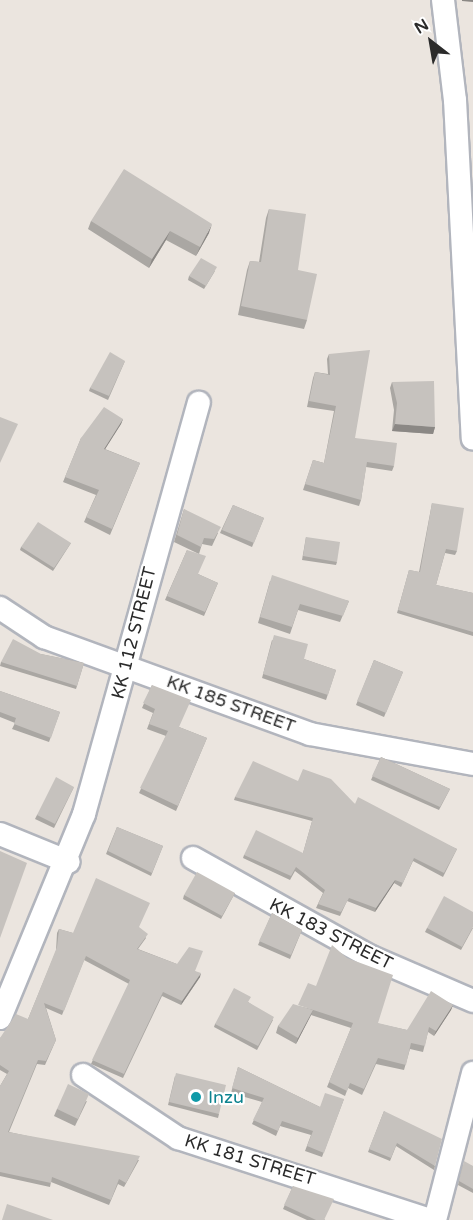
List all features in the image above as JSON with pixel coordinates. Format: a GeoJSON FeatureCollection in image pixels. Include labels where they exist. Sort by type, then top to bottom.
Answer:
{"type":"FeatureCollection","features":[{"type":"Feature","properties":{"kind":"street"},"geometry":{"type":"LineString","coordinates":[[443,0],[454,100],[473,439]]}},
{"type":"Feature","properties":{"kind":"street","name":"KK 112 STREET"},"geometry":{"type":"LineString","coordinates":[[0,1018],[69,862],[199,403]]}},
{"type":"Feature","properties":{"kind":"street","name":"KK 185 STREET"},"geometry":{"type":"LineString","coordinates":[[0,608],[44,637],[310,734],[473,764]]}},
{"type":"Feature","properties":{"kind":"street"},"geometry":{"type":"LineString","coordinates":[[0,834],[69,862]]}},
{"type":"Feature","properties":{"kind":"street","name":"KK 183 STREET"},"geometry":{"type":"LineString","coordinates":[[194,858],[371,957],[473,1001]]}},
{"type":"Feature","properties":{"kind":"street","name":"KK 181 STREET"},"geometry":{"type":"LineString","coordinates":[[82,1075],[178,1138],[433,1220]]}},
{"type":"Feature","properties":{"kind":"street"},"geometry":{"type":"LineString","coordinates":[[433,1220],[472,1079]]}},
{"type":"Feature","properties":{"kind":"building"},"geometry":{"type":"Polygon","coordinates":[[[124,169],[212,224],[200,247],[170,231],[152,259],[91,221],[124,169]]]}},
{"type":"Feature","properties":{"kind":"building"},"geometry":{"type":"Polygon","coordinates":[[[269,209],[306,214],[298,270],[317,274],[307,320],[241,306],[250,261],[261,262],[269,209]]]}},
{"type":"Feature","properties":{"kind":"building"},"geometry":{"type":"Polygon","coordinates":[[[201,258],[217,267],[206,286],[189,276],[201,258]]]}},
{"type":"Feature","properties":{"kind":"building"},"geometry":{"type":"Polygon","coordinates":[[[370,350],[355,438],[397,443],[394,466],[367,462],[361,500],[305,484],[313,460],[324,463],[336,406],[309,401],[315,372],[330,375],[329,354],[370,350]]]}},
{"type":"Feature","properties":{"kind":"building"},"geometry":{"type":"Polygon","coordinates":[[[110,352],[125,361],[109,396],[90,388],[110,352]]]}},
{"type":"Feature","properties":{"kind":"building"},"geometry":{"type":"Polygon","coordinates":[[[434,381],[435,427],[395,424],[397,403],[392,382],[434,381]]]}},
{"type":"Feature","properties":{"kind":"building"},"geometry":{"type":"Polygon","coordinates":[[[104,407],[123,419],[104,449],[140,463],[112,529],[86,517],[99,490],[65,477],[81,438],[104,407]]]}},
{"type":"Feature","properties":{"kind":"building"},"geometry":{"type":"Polygon","coordinates":[[[0,417],[18,424],[0,463],[0,417]]]}},
{"type":"Feature","properties":{"kind":"building"},"geometry":{"type":"Polygon","coordinates":[[[432,503],[464,508],[457,551],[446,549],[436,585],[473,593],[473,632],[398,610],[409,570],[420,572],[432,503]]]}},
{"type":"Feature","properties":{"kind":"building"},"geometry":{"type":"Polygon","coordinates":[[[233,505],[264,518],[254,543],[222,530],[233,505]]]}},
{"type":"Feature","properties":{"kind":"building"},"geometry":{"type":"Polygon","coordinates":[[[184,509],[221,527],[214,539],[204,538],[201,547],[177,535],[184,509]]]}},
{"type":"Feature","properties":{"kind":"building"},"geometry":{"type":"Polygon","coordinates":[[[38,522],[71,543],[54,568],[21,547],[38,522]]]}},
{"type":"Feature","properties":{"kind":"building"},"geometry":{"type":"Polygon","coordinates":[[[306,537],[340,542],[337,562],[303,556],[306,537]]]}},
{"type":"Feature","properties":{"kind":"building"},"geometry":{"type":"Polygon","coordinates":[[[187,550],[206,556],[198,574],[218,583],[205,612],[167,596],[187,550]]]}},
{"type":"Feature","properties":{"kind":"building"},"geometry":{"type":"Polygon","coordinates":[[[272,575],[349,601],[343,616],[300,604],[292,627],[260,617],[272,575]]]}},
{"type":"Feature","properties":{"kind":"building"},"geometry":{"type":"Polygon","coordinates":[[[274,635],[308,644],[304,659],[336,670],[328,695],[263,674],[274,635]]]}},
{"type":"Feature","properties":{"kind":"building"},"geometry":{"type":"Polygon","coordinates":[[[13,639],[41,654],[84,663],[77,686],[1,662],[13,639]]]}},
{"type":"Feature","properties":{"kind":"building"},"geometry":{"type":"Polygon","coordinates":[[[374,660],[403,672],[386,713],[357,701],[374,660]]]}},
{"type":"Feature","properties":{"kind":"building"},"geometry":{"type":"Polygon","coordinates":[[[152,685],[191,700],[179,727],[207,738],[178,806],[140,788],[168,731],[149,724],[155,709],[143,703],[152,685]]]}},
{"type":"Feature","properties":{"kind":"building"},"geometry":{"type":"Polygon","coordinates":[[[0,691],[60,712],[51,738],[14,724],[16,718],[0,712],[0,691]]]}},
{"type":"Feature","properties":{"kind":"building"},"geometry":{"type":"Polygon","coordinates":[[[381,757],[450,789],[440,807],[372,776],[381,757]]]}},
{"type":"Feature","properties":{"kind":"building"},"geometry":{"type":"Polygon","coordinates":[[[253,761],[298,781],[303,769],[331,779],[355,804],[358,797],[457,849],[444,873],[414,858],[403,883],[395,880],[376,908],[349,898],[341,912],[318,904],[325,890],[296,867],[291,876],[244,855],[256,830],[303,853],[313,818],[235,797],[253,761]]]}},
{"type":"Feature","properties":{"kind":"building"},"geometry":{"type":"Polygon","coordinates":[[[56,777],[74,787],[55,824],[37,815],[56,777]]]}},
{"type":"Feature","properties":{"kind":"building"},"geometry":{"type":"Polygon","coordinates":[[[117,827],[163,846],[152,873],[108,851],[117,827]]]}},
{"type":"Feature","properties":{"kind":"building"},"geometry":{"type":"Polygon","coordinates":[[[0,851],[27,863],[0,938],[0,851]]]}},
{"type":"Feature","properties":{"kind":"building"},"geometry":{"type":"Polygon","coordinates":[[[197,872],[235,893],[222,916],[184,895],[197,872]]]}},
{"type":"Feature","properties":{"kind":"building"},"geometry":{"type":"Polygon","coordinates":[[[96,878],[150,903],[139,927],[148,934],[137,949],[177,964],[189,947],[203,951],[195,971],[201,973],[182,1001],[163,992],[124,1074],[92,1060],[130,980],[86,956],[64,1011],[44,1003],[56,1040],[46,1061],[38,1060],[8,1132],[140,1156],[126,1183],[119,1179],[111,1200],[52,1177],[51,1183],[0,1172],[0,1086],[9,1071],[0,1065],[0,1038],[16,1014],[28,1019],[57,947],[59,929],[73,933],[96,878]]]}},
{"type":"Feature","properties":{"kind":"building"},"geometry":{"type":"Polygon","coordinates":[[[444,896],[473,912],[473,927],[462,947],[427,928],[444,896]]]}},
{"type":"Feature","properties":{"kind":"building"},"geometry":{"type":"Polygon","coordinates":[[[272,913],[302,930],[291,955],[259,941],[272,913]]]}},
{"type":"Feature","properties":{"kind":"building"},"geometry":{"type":"Polygon","coordinates":[[[332,945],[347,958],[393,975],[378,1023],[407,1030],[431,991],[453,1005],[436,1031],[429,1027],[425,1046],[411,1043],[406,1065],[378,1058],[364,1089],[350,1083],[347,1091],[329,1082],[353,1023],[298,1005],[308,983],[316,986],[332,945]]]}},
{"type":"Feature","properties":{"kind":"building"},"geometry":{"type":"Polygon","coordinates":[[[234,988],[251,997],[248,1002],[274,1017],[258,1046],[215,1024],[234,988]]]}},
{"type":"Feature","properties":{"kind":"building"},"geometry":{"type":"Polygon","coordinates":[[[293,1004],[313,1010],[298,1038],[278,1026],[293,1004]]]}},
{"type":"Feature","properties":{"kind":"building"},"geometry":{"type":"Polygon","coordinates":[[[238,1067],[320,1107],[325,1093],[344,1099],[324,1153],[307,1146],[313,1131],[282,1121],[278,1131],[253,1120],[264,1098],[232,1088],[238,1067]]]}},
{"type":"Feature","properties":{"kind":"building","name":"Inzu"},"geometry":{"type":"Polygon","coordinates":[[[176,1073],[226,1085],[219,1114],[169,1102],[176,1073]]]}},
{"type":"Feature","properties":{"kind":"building"},"geometry":{"type":"Polygon","coordinates":[[[68,1084],[89,1094],[78,1119],[57,1109],[68,1084]]]}},
{"type":"Feature","properties":{"kind":"building"},"geometry":{"type":"Polygon","coordinates":[[[384,1111],[442,1139],[435,1166],[397,1143],[391,1158],[369,1149],[384,1111]]]}},
{"type":"Feature","properties":{"kind":"building"},"geometry":{"type":"Polygon","coordinates":[[[464,1161],[473,1166],[473,1189],[459,1181],[464,1161]]]}},
{"type":"Feature","properties":{"kind":"building"},"geometry":{"type":"Polygon","coordinates":[[[293,1186],[334,1199],[324,1220],[316,1220],[284,1205],[293,1186]]]}},
{"type":"Feature","properties":{"kind":"building"},"geometry":{"type":"Polygon","coordinates":[[[7,1204],[53,1220],[2,1220],[7,1204]]]}},
{"type":"Feature","properties":{"kind":"place","name":"Inzu"},"geometry":{"type":"Point","coordinates":[196,1097]}}]}
